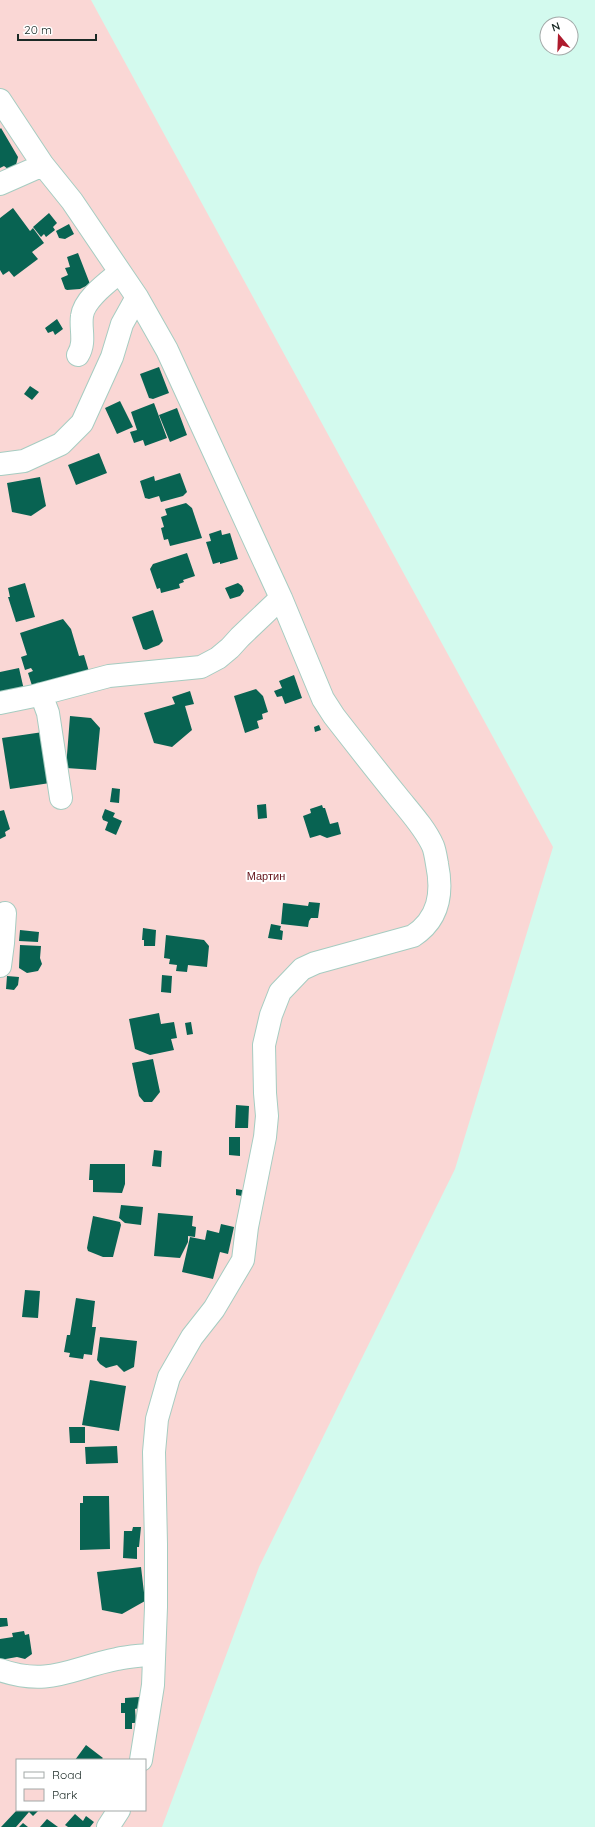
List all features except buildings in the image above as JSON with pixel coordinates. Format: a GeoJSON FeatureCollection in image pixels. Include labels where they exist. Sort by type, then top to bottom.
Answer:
{"type":"FeatureCollection","features":[{"type":"Feature","properties":{"kind":"street"},"geometry":{"type":"LineString","coordinates":[[0,100],[43,165],[72,201],[137,297],[167,350],[281,598],[323,699],[334,716],[419,824],[433,846],[439,874],[439,891],[436,909],[430,921],[423,929],[413,936],[315,963],[302,969],[280,992],[271,1015],[264,1045],[267,1116],[265,1137],[247,1227],[243,1260],[214,1309],[192,1337],[169,1377],[157,1419],[154,1452],[156,1544],[153,1685],[141,1759]]}},
{"type":"Feature","properties":{"kind":"street"},"geometry":{"type":"LineString","coordinates":[[0,184],[43,165]]}},
{"type":"Feature","properties":{"kind":"street"},"geometry":{"type":"LineString","coordinates":[[78,355],[81,349],[83,337],[82,314],[86,305],[100,288],[120,272]]}},
{"type":"Feature","properties":{"kind":"street"},"geometry":{"type":"LineString","coordinates":[[0,464],[24,461],[61,444],[82,423],[112,357],[122,324],[137,297]]}},
{"type":"Feature","properties":{"kind":"street"},"geometry":{"type":"LineString","coordinates":[[0,703],[109,676],[201,667],[218,658],[230,648],[240,636],[281,598]]}},
{"type":"Feature","properties":{"kind":"street"},"geometry":{"type":"LineString","coordinates":[[41,694],[48,713],[61,798]]}},
{"type":"Feature","properties":{"kind":"street"},"geometry":{"type":"LineString","coordinates":[[0,966],[4,943],[5,913]]}},
{"type":"Feature","properties":{"kind":"street"},"geometry":{"type":"LineString","coordinates":[[0,1670],[16,1676],[32,1678],[65,1674],[117,1659],[154,1654]]}},
{"type":"Feature","properties":{"kind":"street"},"geometry":{"type":"LineString","coordinates":[[108,1827],[119,1811]]}},
{"type":"Feature","properties":{"kind":"green space","name":"Мартин"},"geometry":{"type":"Polygon","coordinates":[[[0,0],[91,0],[553,847],[455,1169],[259,1567],[162,1827],[0,1827],[0,0]]]}}]}
